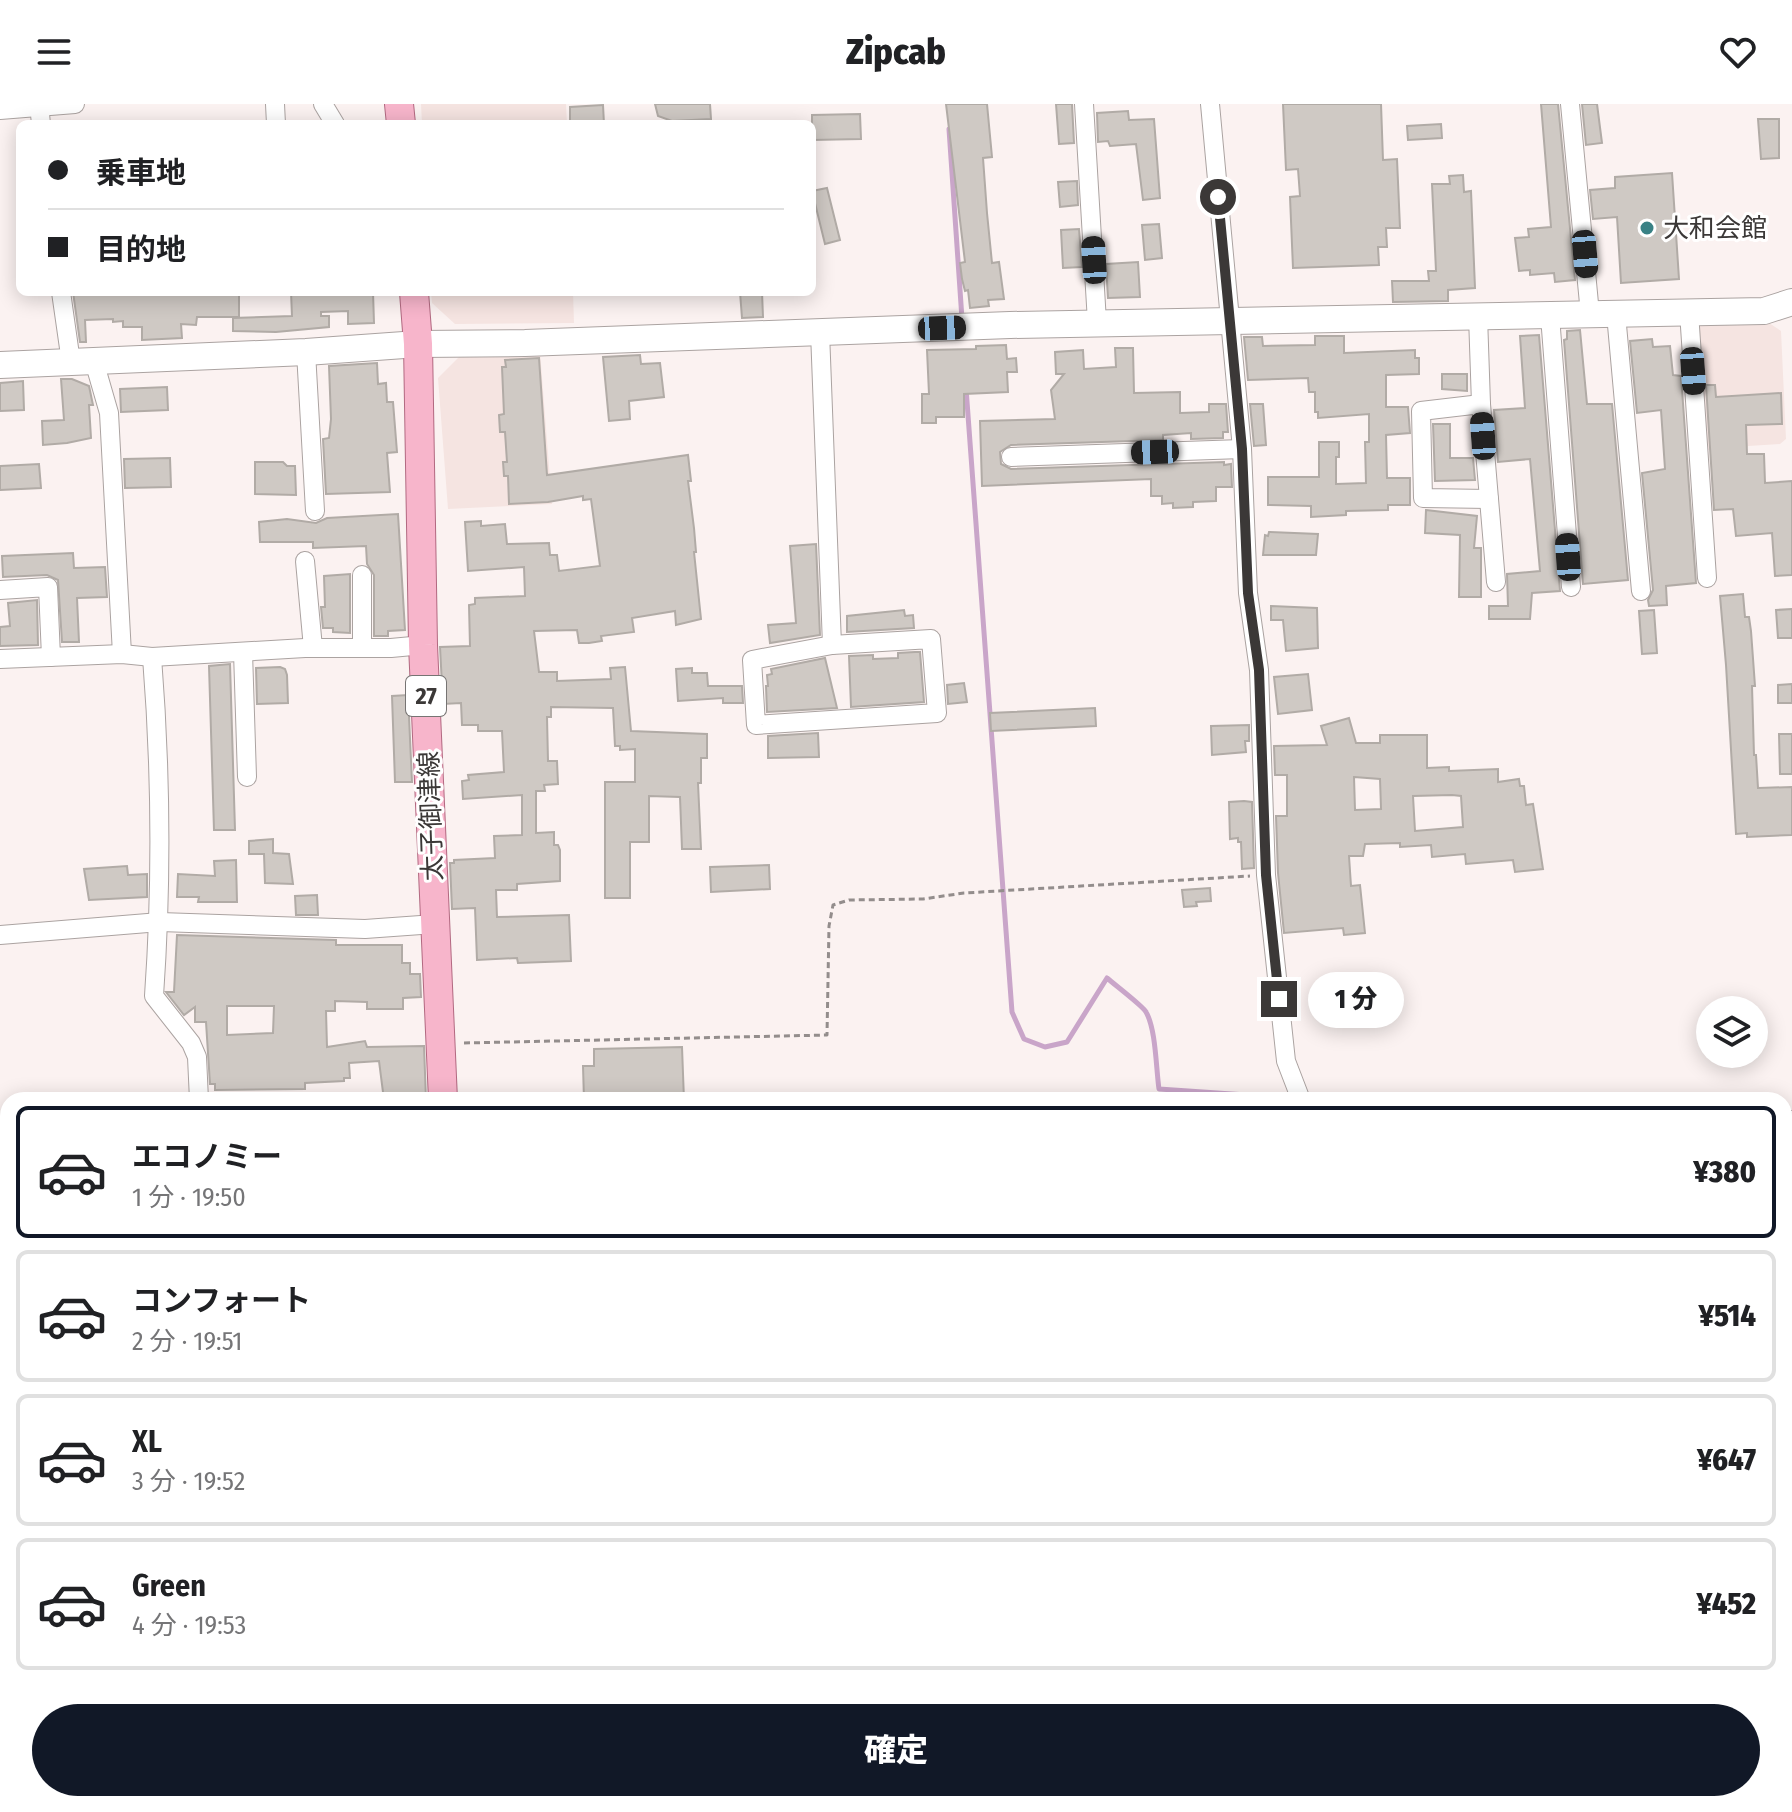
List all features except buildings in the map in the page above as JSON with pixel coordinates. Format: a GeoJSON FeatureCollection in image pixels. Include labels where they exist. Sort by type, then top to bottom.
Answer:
{"type":"FeatureCollection","features":[{"type":"Feature","properties":{"kind":"main road","name":"太子御津線"},"geometry":{"type":"LineString","coordinates":[[414,296],[418,344],[423,645],[443,1092]]}},
{"type":"Feature","properties":{"kind":"street"},"geometry":{"type":"LineString","coordinates":[[0,110],[40,112],[75,104]]}},
{"type":"Feature","properties":{"kind":"street"},"geometry":{"type":"LineString","coordinates":[[1084,104],[1097,322]]}},
{"type":"Feature","properties":{"kind":"street"},"geometry":{"type":"LineString","coordinates":[[1210,104],[1242,449],[1248,593],[1259,670],[1266,875],[1286,1061],[1298,1092]]}},
{"type":"Feature","properties":{"kind":"street"},"geometry":{"type":"LineString","coordinates":[[1570,104],[1641,591]]}},
{"type":"Feature","properties":{"kind":"street"},"geometry":{"type":"LineString","coordinates":[[62,296],[83,362],[109,413],[122,654]]}},
{"type":"Feature","properties":{"kind":"street"},"geometry":{"type":"LineString","coordinates":[[0,365],[418,344],[525,343],[1097,322],[1764,311],[1792,302]]}},
{"type":"Feature","properties":{"kind":"street"},"geometry":{"type":"LineString","coordinates":[[1689,312],[1707,578]]}},
{"type":"Feature","properties":{"kind":"street"},"geometry":{"type":"LineString","coordinates":[[1478,316],[1481,404],[1496,582]]}},
{"type":"Feature","properties":{"kind":"street"},"geometry":{"type":"LineString","coordinates":[[1550,316],[1571,587]]}},
{"type":"Feature","properties":{"kind":"street"},"geometry":{"type":"LineString","coordinates":[[820,332],[832,645]]}},
{"type":"Feature","properties":{"kind":"street"},"geometry":{"type":"LineString","coordinates":[[306,352],[315,511]]}},
{"type":"Feature","properties":{"kind":"street"},"geometry":{"type":"LineString","coordinates":[[1481,404],[1421,411],[1423,498],[1489,499]]}},
{"type":"Feature","properties":{"kind":"street"},"geometry":{"type":"LineString","coordinates":[[1011,457],[1242,449]]}},
{"type":"Feature","properties":{"kind":"street"},"geometry":{"type":"LineString","coordinates":[[305,561],[313,648]]}},
{"type":"Feature","properties":{"kind":"street"},"geometry":{"type":"LineString","coordinates":[[362,575],[362,648]]}},
{"type":"Feature","properties":{"kind":"street"},"geometry":{"type":"LineString","coordinates":[[0,590],[48,587],[51,657]]}},
{"type":"Feature","properties":{"kind":"street"},"geometry":{"type":"LineString","coordinates":[[931,639],[937,713],[756,725],[752,660],[832,645],[931,639]]}},
{"type":"Feature","properties":{"kind":"street"},"geometry":{"type":"LineString","coordinates":[[0,659],[122,654],[152,657],[423,645]]}},
{"type":"Feature","properties":{"kind":"street"},"geometry":{"type":"LineString","coordinates":[[243,652],[247,777]]}},
{"type":"Feature","properties":{"kind":"street"},"geometry":{"type":"LineString","coordinates":[[152,657],[158,735],[160,922],[154,996],[191,1043],[197,1057],[199,1092]]}},
{"type":"Feature","properties":{"kind":"street"},"geometry":{"type":"LineString","coordinates":[[0,935],[160,922],[365,929],[435,924]]}},
{"type":"Feature","properties":{"kind":"path"},"geometry":{"type":"LineString","coordinates":[[442,1043],[827,1035],[829,926],[833,905],[849,900],[923,899],[964,893],[1266,875]]}},
{"type":"Feature","properties":{"kind":"shaded area"},"geometry":{"type":"Polygon","coordinates":[[[421,104],[566,104],[567,120],[422,120],[421,104]]]}},
{"type":"Feature","properties":{"kind":"shaded area"},"geometry":{"type":"Polygon","coordinates":[[[431,296],[573,296],[574,323],[455,324],[432,303],[431,296]]]}},
{"type":"Feature","properties":{"kind":"shaded area"},"geometry":{"type":"Polygon","coordinates":[[[1766,321],[1781,331],[1786,439],[1780,444],[1748,446],[1746,450],[1702,450],[1693,324],[1766,321]]]}},
{"type":"Feature","properties":{"kind":"shaded area"},"geometry":{"type":"Polygon","coordinates":[[[464,352],[540,352],[552,504],[448,509],[438,378],[464,352]]]}},
{"type":"Feature","properties":{"kind":"waterway"},"geometry":{"type":"LineString","coordinates":[[949,129],[962,319]]}},
{"type":"Feature","properties":{"kind":"waterway"},"geometry":{"type":"LineString","coordinates":[[966,388],[1012,1012],[1024,1039],[1045,1047],[1067,1042],[1107,978],[1146,1012],[1154,1039],[1159,1089],[1203,1092]]}},
{"type":"Feature","properties":{"kind":"place","name":"大和会館"},"geometry":{"type":"Point","coordinates":[1647,228]}},
{"type":"Feature","properties":{"kind":"route"},"geometry":{"type":"LineString","coordinates":[[1218,197],[1242,449],[1248,593],[1259,670],[1266,875],[1279,999]]}}]}
